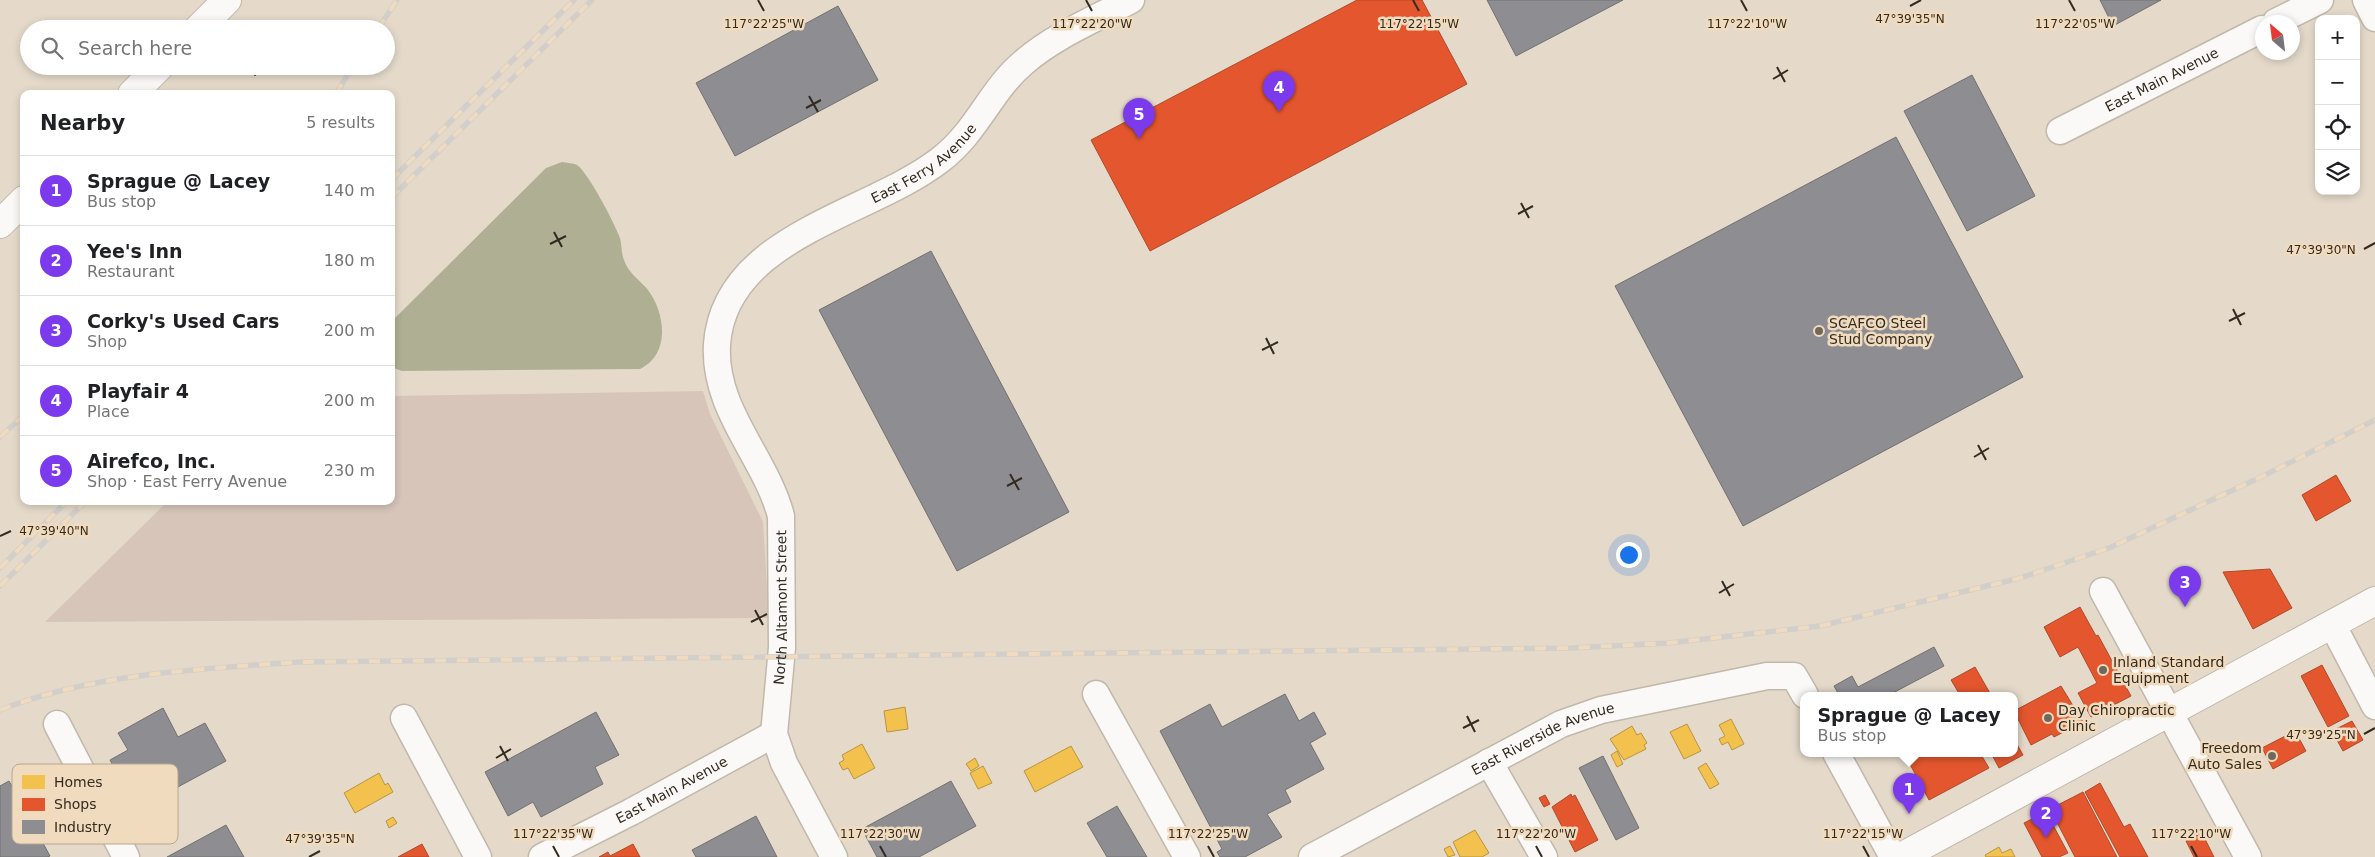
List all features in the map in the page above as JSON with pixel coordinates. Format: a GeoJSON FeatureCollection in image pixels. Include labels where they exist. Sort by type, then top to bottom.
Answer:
{"type":"FeatureCollection","features":[{"type":"Feature","properties":{"kind":"main road"},"geometry":{"type":"LineString","coordinates":[[207,20],[227,0]]}},
{"type":"Feature","properties":{"kind":"main road"},"geometry":{"type":"LineString","coordinates":[[136,90],[151,75]]}},
{"type":"Feature","properties":{"kind":"main road"},"geometry":{"type":"LineString","coordinates":[[0,224],[20,204]]}},
{"type":"Feature","properties":{"kind":"main road"},"geometry":{"type":"LineString","coordinates":[[1901,857],[2375,601]]}},
{"type":"Feature","properties":{"kind":"street","name":"East Ferry Avenue"},"geometry":{"type":"LineString","coordinates":[[720,327],[733,293],[745,276],[769,254],[939,161],[968,135],[993,98],[1023,63],[1060,38],[1131,0]]}},
{"type":"Feature","properties":{"kind":"street"},"geometry":{"type":"LineString","coordinates":[[2290,15],[2320,0]]}},
{"type":"Feature","properties":{"kind":"street"},"geometry":{"type":"LineString","coordinates":[[2366,0],[2375,18]]}},
{"type":"Feature","properties":{"kind":"street","name":"East Main Avenue"},"geometry":{"type":"LineString","coordinates":[[2060,131],[2255,33]]}},
{"type":"Feature","properties":{"kind":"street","name":"North Altamont Street"},"geometry":{"type":"LineString","coordinates":[[720,327],[717,361],[724,395],[730,411],[775,498],[781,516],[782,648],[774,734],[784,764],[834,857]]}},
{"type":"Feature","properties":{"kind":"street"},"geometry":{"type":"LineString","coordinates":[[2103,591],[2248,857]]}},
{"type":"Feature","properties":{"kind":"street"},"geometry":{"type":"LineString","coordinates":[[2332,624],[2375,706]]}},
{"type":"Feature","properties":{"kind":"street","name":"East Riverside Avenue"},"geometry":{"type":"LineString","coordinates":[[1312,857],[1561,724],[1601,710],[1767,676],[1799,686]]}},
{"type":"Feature","properties":{"kind":"street"},"geometry":{"type":"LineString","coordinates":[[1096,694],[1187,857]]}},
{"type":"Feature","properties":{"kind":"street"},"geometry":{"type":"LineString","coordinates":[[404,718],[478,857]]}},
{"type":"Feature","properties":{"kind":"street"},"geometry":{"type":"LineString","coordinates":[[57,724],[78,764]]}},
{"type":"Feature","properties":{"kind":"street","name":"East Main Avenue"},"geometry":{"type":"LineString","coordinates":[[542,857],[631,812],[774,734]]}},
{"type":"Feature","properties":{"kind":"street"},"geometry":{"type":"LineString","coordinates":[[1838,757],[1893,857]]}},
{"type":"Feature","properties":{"kind":"street"},"geometry":{"type":"LineString","coordinates":[[1490,762],[1544,857]]}},
{"type":"Feature","properties":{"kind":"street"},"geometry":{"type":"LineString","coordinates":[[119,844],[126,857]]}},
{"type":"Feature","properties":{"kind":"shaded area"},"geometry":{"type":"Polygon","coordinates":[[[562,162],[577,165],[588,177],[601,199],[620,238],[622,255],[626,265],[631,273],[648,290],[659,310],[662,333],[656,354],[650,363],[640,369],[402,371],[395,368],[395,318],[546,168],[562,162]]]}},
{"type":"Feature","properties":{"kind":"shaded area"},"geometry":{"type":"Polygon","coordinates":[[[703,391],[710,414],[763,522],[769,618],[45,622],[164,505],[395,505],[395,396],[703,391]]]}},
{"type":"Feature","properties":{"kind":"building: Homes"},"geometry":{"type":"Polygon","coordinates":[[[905,707],[908,729],[887,732],[884,711],[905,707]]]}},
{"type":"Feature","properties":{"kind":"building: Homes"},"geometry":{"type":"Polygon","coordinates":[[[1731,719],[1744,744],[1732,750],[1728,742],[1722,745],[1719,739],[1725,736],[1719,725],[1731,719]]]}},
{"type":"Feature","properties":{"kind":"building: Homes"},"geometry":{"type":"Polygon","coordinates":[[[1687,724],[1701,751],[1684,759],[1670,732],[1687,724]]]}},
{"type":"Feature","properties":{"kind":"building: Homes"},"geometry":{"type":"Polygon","coordinates":[[[1632,726],[1637,735],[1641,733],[1647,743],[1644,745],[1646,749],[1624,760],[1610,739],[1632,726]]]}},
{"type":"Feature","properties":{"kind":"building: Homes"},"geometry":{"type":"Polygon","coordinates":[[[862,744],[875,768],[854,779],[848,768],[843,770],[839,763],[844,760],[842,755],[862,744]]]}},
{"type":"Feature","properties":{"kind":"building: Homes"},"geometry":{"type":"Polygon","coordinates":[[[1071,746],[1083,767],[1035,792],[1024,771],[1071,746]]]}},
{"type":"Feature","properties":{"kind":"building: Homes"},"geometry":{"type":"Polygon","coordinates":[[[1617,751],[1623,764],[1617,767],[1611,755],[1617,751]]]}},
{"type":"Feature","properties":{"kind":"building: Homes"},"geometry":{"type":"Polygon","coordinates":[[[975,758],[979,766],[971,771],[966,764],[975,758]]]}},
{"type":"Feature","properties":{"kind":"building: Homes"},"geometry":{"type":"Polygon","coordinates":[[[1706,763],[1719,784],[1710,789],[1698,768],[1706,763]]]}},
{"type":"Feature","properties":{"kind":"building: Homes"},"geometry":{"type":"Polygon","coordinates":[[[983,766],[992,783],[978,789],[970,773],[983,766]]]}},
{"type":"Feature","properties":{"kind":"building: Homes"},"geometry":{"type":"Polygon","coordinates":[[[379,773],[385,785],[388,783],[393,792],[355,813],[344,793],[379,773]]]}},
{"type":"Feature","properties":{"kind":"building: Homes"},"geometry":{"type":"Polygon","coordinates":[[[393,817],[397,823],[389,828],[386,821],[393,817]]]}},
{"type":"Feature","properties":{"kind":"building: Homes"},"geometry":{"type":"Polygon","coordinates":[[[1475,830],[1489,853],[1482,857],[1460,857],[1453,842],[1475,830]]]}},
{"type":"Feature","properties":{"kind":"building: Homes"},"geometry":{"type":"Polygon","coordinates":[[[1450,846],[1455,855],[1448,857],[1444,849],[1450,846]]]}},
{"type":"Feature","properties":{"kind":"building: Homes"},"geometry":{"type":"Polygon","coordinates":[[[1999,847],[2002,853],[2011,849],[2015,857],[1986,857],[1985,855],[1999,847]]]}},
{"type":"Feature","properties":{"kind":"building: Shops"},"geometry":{"type":"Polygon","coordinates":[[[1357,0],[1422,0],[1467,84],[1150,251],[1091,140],[1357,0]]]}},
{"type":"Feature","properties":{"kind":"building: Shops"},"geometry":{"type":"Polygon","coordinates":[[[2336,475],[2351,501],[2316,521],[2302,495],[2336,475]]]}},
{"type":"Feature","properties":{"kind":"building: Shops"},"geometry":{"type":"Polygon","coordinates":[[[2270,569],[2292,608],[2253,629],[2223,572],[2270,569]]]}},
{"type":"Feature","properties":{"kind":"building: Shops","name":"Inland Standard Equipment"},"geometry":{"type":"Polygon","coordinates":[[[2080,607],[2096,636],[2098,635],[2131,696],[2091,717],[2078,693],[2097,683],[2078,647],[2060,657],[2044,627],[2080,607]]]}},
{"type":"Feature","properties":{"kind":"building: Shops"},"geometry":{"type":"Polygon","coordinates":[[[2322,665],[2349,716],[2328,727],[2301,676],[2322,665]]]}},
{"type":"Feature","properties":{"kind":"building: Shops"},"geometry":{"type":"Polygon","coordinates":[[[1975,667],[1989,692],[1958,692],[1951,680],[1975,667]]]}},
{"type":"Feature","properties":{"kind":"building: Shops","name":"Day Chiropractic Clinic"},"geometry":{"type":"Polygon","coordinates":[[[2061,686],[2083,722],[2054,737],[2052,734],[2031,745],[2018,719],[2018,709],[2061,686]]]}},
{"type":"Feature","properties":{"kind":"building: Shops"},"geometry":{"type":"Polygon","coordinates":[[[2352,721],[2363,740],[2343,751],[2332,731],[2352,721]]]}},
{"type":"Feature","properties":{"kind":"building: Shops"},"geometry":{"type":"Polygon","coordinates":[[[2295,731],[2306,751],[2273,769],[2262,748],[2295,731]]]}},
{"type":"Feature","properties":{"kind":"building: Shops"},"geometry":{"type":"Polygon","coordinates":[[[2018,746],[2023,755],[1999,768],[1993,757],[2018,757],[2018,746]]]}},
{"type":"Feature","properties":{"kind":"building: Shops"},"geometry":{"type":"Polygon","coordinates":[[[1906,757],[1982,757],[1989,768],[1929,800],[1906,757]]]}},
{"type":"Feature","properties":{"kind":"building: Shops"},"geometry":{"type":"Polygon","coordinates":[[[2100,783],[2124,827],[2130,824],[2148,857],[2120,857],[2085,792],[2100,783]]]}},
{"type":"Feature","properties":{"kind":"building: Shops"},"geometry":{"type":"Polygon","coordinates":[[[2083,792],[2117,857],[2075,857],[2050,809],[2083,792]]]}},
{"type":"Feature","properties":{"kind":"building: Shops"},"geometry":{"type":"Polygon","coordinates":[[[1571,794],[1572,797],[1575,795],[1598,840],[1575,852],[1552,807],[1571,794]]]}},
{"type":"Feature","properties":{"kind":"building: Shops"},"geometry":{"type":"Polygon","coordinates":[[[1545,795],[1550,804],[1544,807],[1539,798],[1545,795]]]}},
{"type":"Feature","properties":{"kind":"building: Shops"},"geometry":{"type":"Polygon","coordinates":[[[2046,812],[2068,853],[2059,857],[2042,857],[2024,823],[2046,812]]]}},
{"type":"Feature","properties":{"kind":"building: Shops"},"geometry":{"type":"Polygon","coordinates":[[[2202,833],[2214,857],[2194,857],[2186,841],[2202,833]]]}},
{"type":"Feature","properties":{"kind":"building: Shops"},"geometry":{"type":"Polygon","coordinates":[[[422,844],[429,857],[398,857],[422,844]]]}},
{"type":"Feature","properties":{"kind":"building: Shops"},"geometry":{"type":"Polygon","coordinates":[[[633,844],[640,857],[599,857],[608,852],[610,856],[633,844]]]}},
{"type":"Feature","properties":{"kind":"building: Industry"},"geometry":{"type":"Polygon","coordinates":[[[1487,0],[1623,0],[1516,56],[1487,0]]]}},
{"type":"Feature","properties":{"kind":"building: Industry"},"geometry":{"type":"Polygon","coordinates":[[[2100,0],[2161,0],[2113,26],[2100,0]]]}},
{"type":"Feature","properties":{"kind":"building: Industry"},"geometry":{"type":"Polygon","coordinates":[[[838,6],[878,80],[735,156],[696,83],[838,6]]]}},
{"type":"Feature","properties":{"kind":"building: Industry"},"geometry":{"type":"Polygon","coordinates":[[[1972,75],[2035,196],[1967,231],[1904,111],[1972,75]]]}},
{"type":"Feature","properties":{"kind":"building: Industry","name":"SCAFCO Steel Stud Company"},"geometry":{"type":"Polygon","coordinates":[[[1896,137],[2023,377],[1743,526],[1615,286],[1896,137]]]}},
{"type":"Feature","properties":{"kind":"building: Industry"},"geometry":{"type":"Polygon","coordinates":[[[931,251],[1069,512],[957,571],[819,310],[931,251]]]}},
{"type":"Feature","properties":{"kind":"building: Industry"},"geometry":{"type":"Polygon","coordinates":[[[1934,647],[1944,666],[1895,692],[1837,692],[1834,686],[1852,676],[1858,687],[1934,647]]]}},
{"type":"Feature","properties":{"kind":"building: Industry"},"geometry":{"type":"Polygon","coordinates":[[[1285,694],[1299,721],[1314,712],[1326,734],[1310,743],[1324,769],[1285,790],[1291,802],[1267,814],[1282,837],[1245,857],[1220,857],[1217,852],[1222,849],[1160,731],[1210,704],[1222,727],[1285,694]]]}},
{"type":"Feature","properties":{"kind":"building: Industry"},"geometry":{"type":"Polygon","coordinates":[[[163,708],[178,737],[205,723],[226,761],[178,787],[178,764],[112,764],[110,760],[128,750],[118,733],[163,708]]]}},
{"type":"Feature","properties":{"kind":"building: Industry"},"geometry":{"type":"Polygon","coordinates":[[[596,712],[619,755],[595,767],[603,784],[541,817],[533,802],[508,816],[485,772],[596,712]]]}},
{"type":"Feature","properties":{"kind":"building: Industry"},"geometry":{"type":"Polygon","coordinates":[[[1603,756],[1639,828],[1616,840],[1579,768],[1603,756]]]}},
{"type":"Feature","properties":{"kind":"building: Industry"},"geometry":{"type":"Polygon","coordinates":[[[9,781],[12,786],[12,844],[43,844],[50,856],[0,857],[0,786],[9,781]]]}},
{"type":"Feature","properties":{"kind":"building: Industry"},"geometry":{"type":"Polygon","coordinates":[[[951,781],[976,826],[919,857],[877,857],[862,829],[951,781]]]}},
{"type":"Feature","properties":{"kind":"building: Industry"},"geometry":{"type":"Polygon","coordinates":[[[1117,806],[1147,857],[1107,857],[1087,823],[1117,806]]]}},
{"type":"Feature","properties":{"kind":"building: Industry"},"geometry":{"type":"Polygon","coordinates":[[[756,816],[777,857],[696,857],[692,850],[756,816]]]}},
{"type":"Feature","properties":{"kind":"building: Industry"},"geometry":{"type":"Polygon","coordinates":[[[226,825],[244,857],[167,857],[226,825]]]}},
{"type":"Feature","properties":{"kind":"railway"},"geometry":{"type":"LineString","coordinates":[[384,20],[397,0]]}},
{"type":"Feature","properties":{"kind":"railway"},"geometry":{"type":"LineString","coordinates":[[395,176],[574,0]]}},
{"type":"Feature","properties":{"kind":"railway"},"geometry":{"type":"LineString","coordinates":[[395,194],[592,0]]}},
{"type":"Feature","properties":{"kind":"railway"},"geometry":{"type":"LineString","coordinates":[[338,90],[348,75]]}},
{"type":"Feature","properties":{"kind":"railway"},"geometry":{"type":"LineString","coordinates":[[0,437],[20,419]]}},
{"type":"Feature","properties":{"kind":"railway"},"geometry":{"type":"LineString","coordinates":[[0,710],[36,698],[110,680],[225,667],[301,662],[1572,648],[1669,643],[1820,626],[2020,578],[2109,548],[2261,477],[2375,420]]}},
{"type":"Feature","properties":{"kind":"railway"},"geometry":{"type":"LineString","coordinates":[[0,568],[63,505]]}},
{"type":"Feature","properties":{"kind":"railway"},"geometry":{"type":"LineString","coordinates":[[0,586],[82,505]]}},
{"type":"Feature","properties":{"kind":"place","name":"Playfair 4"},"geometry":{"type":"Point","coordinates":[1279,112]}},
{"type":"Feature","properties":{"kind":"place","name":"Airefco, Inc."},"geometry":{"type":"Point","coordinates":[1139,139]}},
{"type":"Feature","properties":{"kind":"place","name":"SCAFCO Steel Stud Company"},"geometry":{"type":"Point","coordinates":[1819,331]}},
{"type":"Feature","properties":{"kind":"place","name":"Corky's Used Cars"},"geometry":{"type":"Point","coordinates":[2185,607]}},
{"type":"Feature","properties":{"kind":"place","name":"Inland Standard Equipment"},"geometry":{"type":"Point","coordinates":[2103,670]}},
{"type":"Feature","properties":{"kind":"place","name":"Day Chiropractic Clinic"},"geometry":{"type":"Point","coordinates":[2048,718]}},
{"type":"Feature","properties":{"kind":"place","name":"Freedom Auto Sales"},"geometry":{"type":"Point","coordinates":[2272,756]}},
{"type":"Feature","properties":{"kind":"place","name":"Sprague @ Lacey"},"geometry":{"type":"Point","coordinates":[1909,814]}},
{"type":"Feature","properties":{"kind":"place","name":"Yee's Inn"},"geometry":{"type":"Point","coordinates":[2046,838]}}]}
